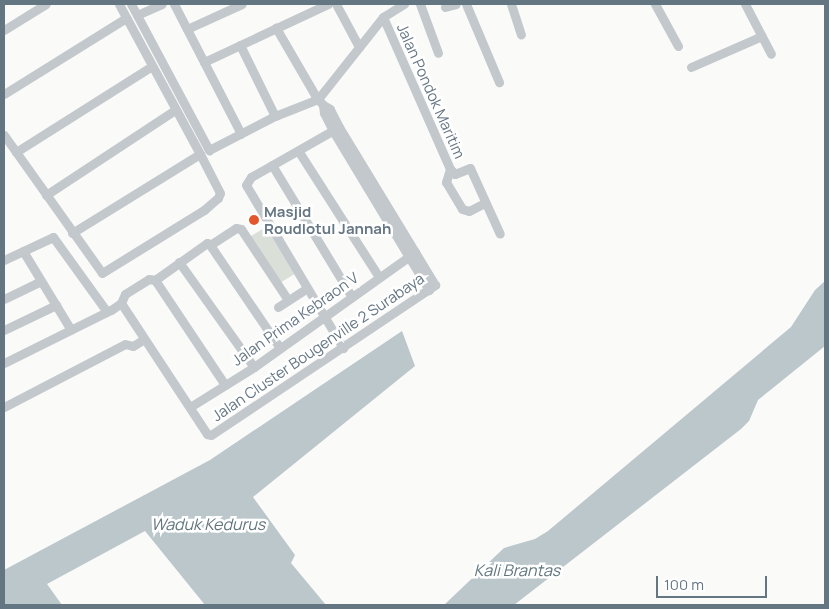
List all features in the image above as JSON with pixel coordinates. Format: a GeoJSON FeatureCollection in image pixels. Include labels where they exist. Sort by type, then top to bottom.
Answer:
{"type":"FeatureCollection","features":[{"type":"Feature","properties":{"kind":"street"},"geometry":{"type":"LineString","coordinates":[[4,30],[46,4]]}},
{"type":"Feature","properties":{"kind":"street"},"geometry":{"type":"LineString","coordinates":[[119,4],[175,110],[203,151]]}},
{"type":"Feature","properties":{"kind":"street"},"geometry":{"type":"LineString","coordinates":[[4,135],[100,272],[104,273],[204,210],[218,198],[220,193],[203,151],[131,4]]}},
{"type":"Feature","properties":{"kind":"street"},"geometry":{"type":"LineString","coordinates":[[137,16],[162,4]]}},
{"type":"Feature","properties":{"kind":"street"},"geometry":{"type":"LineString","coordinates":[[174,4],[241,134]]}},
{"type":"Feature","properties":{"kind":"street"},"geometry":{"type":"LineString","coordinates":[[187,29],[242,4]]}},
{"type":"Feature","properties":{"kind":"street"},"geometry":{"type":"LineString","coordinates":[[204,62],[328,4]]}},
{"type":"Feature","properties":{"kind":"street"},"geometry":{"type":"LineString","coordinates":[[336,4],[359,47]]}},
{"type":"Feature","properties":{"kind":"street"},"geometry":{"type":"LineString","coordinates":[[72,233],[203,151],[211,150],[275,116],[320,102],[359,47],[385,20],[389,7],[403,4]]}},
{"type":"Feature","properties":{"kind":"street"},"geometry":{"type":"LineString","coordinates":[[445,7],[456,4]]}},
{"type":"Feature","properties":{"kind":"street"},"geometry":{"type":"LineString","coordinates":[[466,4],[499,82]]}},
{"type":"Feature","properties":{"kind":"street"},"geometry":{"type":"LineString","coordinates":[[511,4],[522,34]]}},
{"type":"Feature","properties":{"kind":"street"},"geometry":{"type":"LineString","coordinates":[[655,4],[678,46]]}},
{"type":"Feature","properties":{"kind":"street"},"geometry":{"type":"LineString","coordinates":[[745,4],[772,54]]}},
{"type":"Feature","properties":{"kind":"street"},"geometry":{"type":"LineString","coordinates":[[422,7],[438,53]]}},
{"type":"Feature","properties":{"kind":"street"},"geometry":{"type":"LineString","coordinates":[[4,94],[126,18]]}},
{"type":"Feature","properties":{"kind":"street","name":"Jalan Pondok Maritim"},"geometry":{"type":"LineString","coordinates":[[385,20],[450,169],[455,174],[469,167],[500,234]]}},
{"type":"Feature","properties":{"kind":"street"},"geometry":{"type":"LineString","coordinates":[[276,28],[320,102],[330,109],[336,129],[412,255],[429,290]]}},
{"type":"Feature","properties":{"kind":"street"},"geometry":{"type":"LineString","coordinates":[[691,66],[762,36]]}},
{"type":"Feature","properties":{"kind":"street"},"geometry":{"type":"LineString","coordinates":[[240,45],[275,116]]}},
{"type":"Feature","properties":{"kind":"street"},"geometry":{"type":"LineString","coordinates":[[16,152],[152,66]]}},
{"type":"Feature","properties":{"kind":"street"},"geometry":{"type":"LineString","coordinates":[[46,195],[175,110]]}},
{"type":"Feature","properties":{"kind":"street"},"geometry":{"type":"LineString","coordinates":[[336,129],[299,152],[251,177],[246,185],[306,289],[343,348]]}},
{"type":"Feature","properties":{"kind":"street"},"geometry":{"type":"LineString","coordinates":[[299,152],[379,278]]}},
{"type":"Feature","properties":{"kind":"street"},"geometry":{"type":"LineString","coordinates":[[272,165],[352,297]]}},
{"type":"Feature","properties":{"kind":"street"},"geometry":{"type":"LineString","coordinates":[[450,169],[446,182],[462,209],[469,211],[485,203]]}},
{"type":"Feature","properties":{"kind":"street"},"geometry":{"type":"LineString","coordinates":[[4,363],[114,308],[125,294],[149,279],[155,280],[207,243],[210,245],[236,228],[241,228],[288,300]]}},
{"type":"Feature","properties":{"kind":"street"},"geometry":{"type":"LineString","coordinates":[[4,260],[51,237],[55,239],[114,308],[190,407]]}},
{"type":"Feature","properties":{"kind":"street"},"geometry":{"type":"LineString","coordinates":[[210,245],[280,348]]}},
{"type":"Feature","properties":{"kind":"street"},"geometry":{"type":"LineString","coordinates":[[23,251],[72,330]]}},
{"type":"Feature","properties":{"kind":"street","name":"Jalan Prima Kebraon V"},"geometry":{"type":"LineString","coordinates":[[190,407],[254,367],[323,316],[412,255]]}},
{"type":"Feature","properties":{"kind":"street","name":"Jalan Cluster Bougenville 2 Surabaya"},"geometry":{"type":"LineString","coordinates":[[190,407],[207,434],[214,434],[429,290],[435,282],[412,255]]}},
{"type":"Feature","properties":{"kind":"street"},"geometry":{"type":"LineString","coordinates":[[180,262],[254,367]]}},
{"type":"Feature","properties":{"kind":"street"},"geometry":{"type":"LineString","coordinates":[[155,280],[225,385]]}},
{"type":"Feature","properties":{"kind":"street"},"geometry":{"type":"LineString","coordinates":[[4,299],[41,281]]}},
{"type":"Feature","properties":{"kind":"street"},"geometry":{"type":"LineString","coordinates":[[278,307],[306,289]]}},
{"type":"Feature","properties":{"kind":"street"},"geometry":{"type":"LineString","coordinates":[[4,330],[56,305]]}},
{"type":"Feature","properties":{"kind":"street"},"geometry":{"type":"LineString","coordinates":[[4,407],[125,344],[139,342]]}},
{"type":"Feature","properties":{"kind":"shaded area"},"geometry":{"type":"Polygon","coordinates":[[[266,227],[294,274],[279,283],[251,236],[266,227]]]}},
{"type":"Feature","properties":{"kind":"water","name":"Kali Brantas"},"geometry":{"type":"Polygon","coordinates":[[[825,281],[825,346],[758,400],[749,421],[741,429],[514,605],[444,605],[504,548],[535,539],[548,531],[791,327],[815,290],[825,281]]]}},
{"type":"Feature","properties":{"kind":"water","name":"Waduk Kedurus"},"geometry":{"type":"Polygon","coordinates":[[[402,331],[415,366],[253,497],[295,555],[291,563],[326,605],[205,605],[145,531],[47,584],[62,605],[4,605],[4,570],[210,460],[402,331]]]}},
{"type":"Feature","properties":{"kind":"place","name":"Masjid Roudlotul Jannah"},"geometry":{"type":"Point","coordinates":[254,220]}}]}
